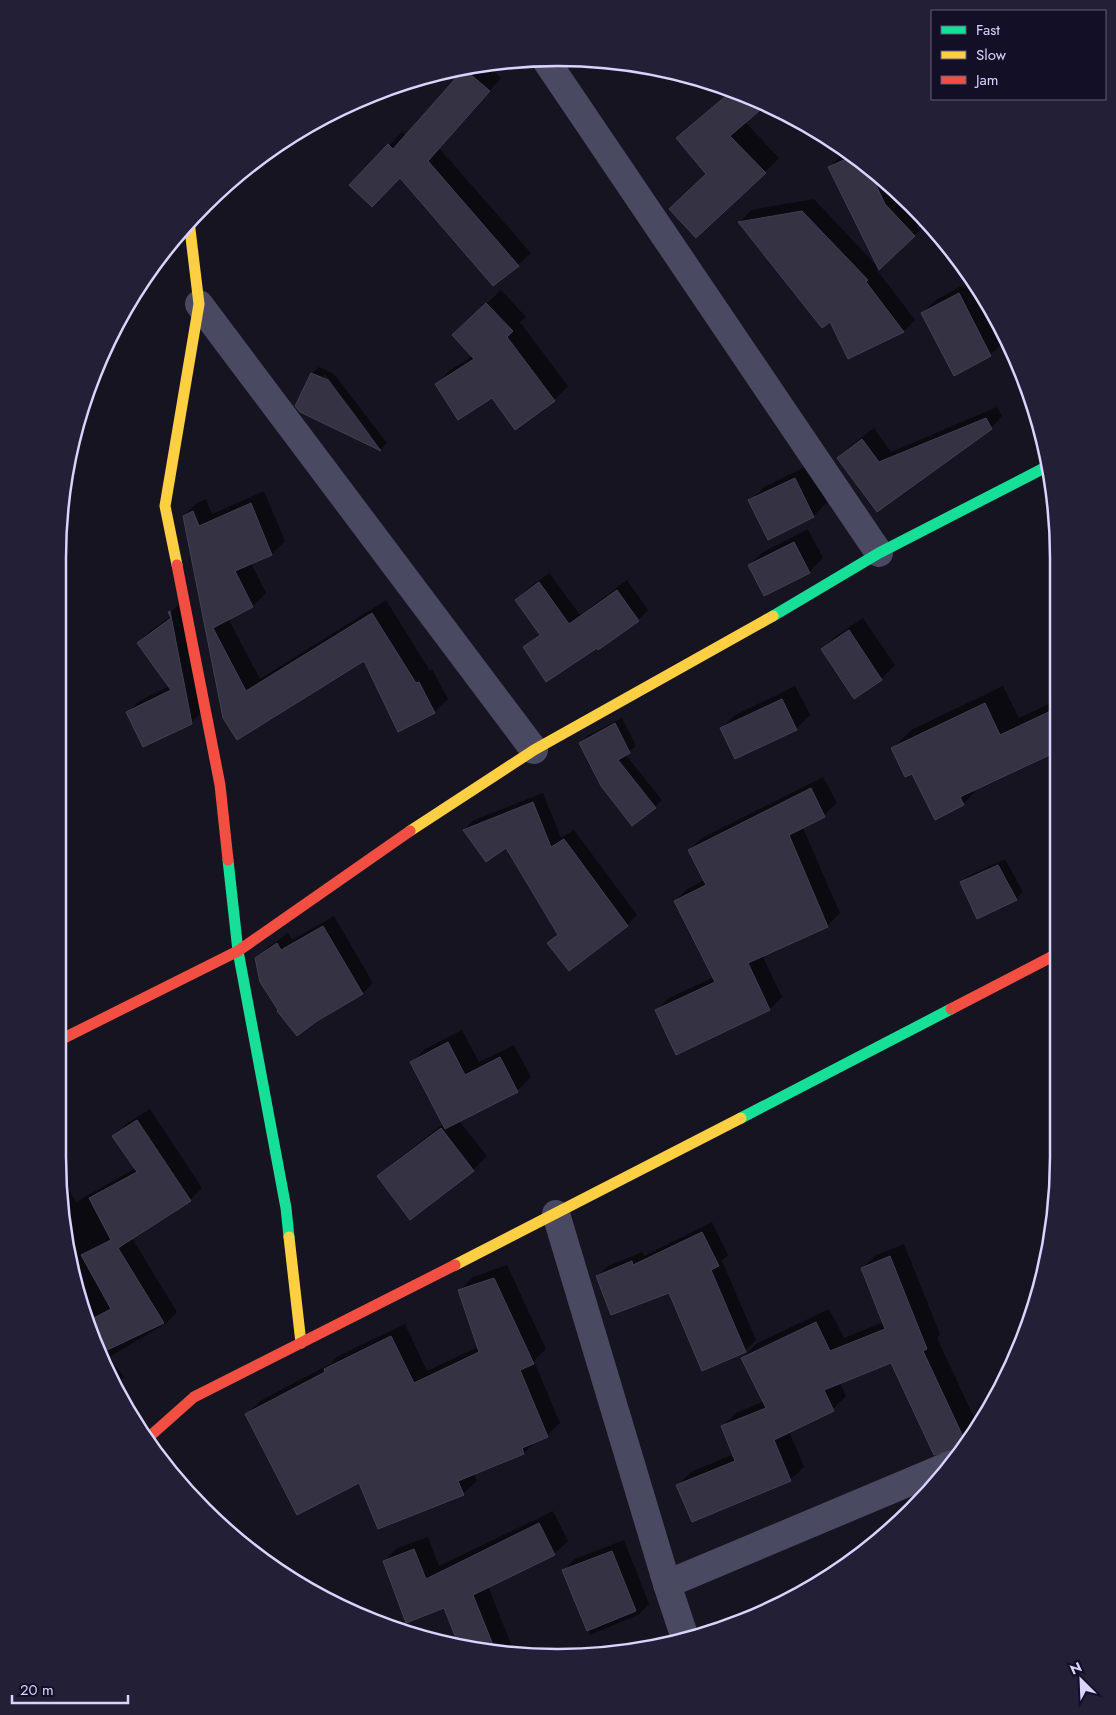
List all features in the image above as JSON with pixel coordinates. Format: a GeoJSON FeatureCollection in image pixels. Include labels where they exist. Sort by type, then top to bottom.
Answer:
{"type":"FeatureCollection","features":[{"type":"Feature","properties":{"kind":"street"},"geometry":{"type":"LineString","coordinates":[[550,66],[879,553]]}},
{"type":"Feature","properties":{"kind":"street"},"geometry":{"type":"LineString","coordinates":[[191,231],[199,304],[165,506],[220,785],[238,951],[286,1208],[301,1342]]}},
{"type":"Feature","properties":{"kind":"street"},"geometry":{"type":"LineString","coordinates":[[199,304],[534,750]]}},
{"type":"Feature","properties":{"kind":"street"},"geometry":{"type":"LineString","coordinates":[[66,1037],[238,951],[421,824],[534,750],[723,645],[879,553],[1041,469]]}},
{"type":"Feature","properties":{"kind":"street"},"geometry":{"type":"LineString","coordinates":[[152,1434],[194,1397],[556,1214],[1050,958]]}},
{"type":"Feature","properties":{"kind":"street"},"geometry":{"type":"LineString","coordinates":[[556,1214],[683,1632]]}},
{"type":"Feature","properties":{"kind":"street"},"geometry":{"type":"LineString","coordinates":[[667,1584],[936,1471]]}},
{"type":"Feature","properties":{"kind":"building"},"geometry":{"type":"Polygon","coordinates":[[[470,74],[490,91],[428,161],[519,266],[493,286],[400,178],[372,207],[349,185],[388,144],[393,149],[457,77],[470,74]]]}},
{"type":"Feature","properties":{"kind":"building"},"geometry":{"type":"Polygon","coordinates":[[[726,96],[760,110],[730,136],[766,173],[696,238],[669,209],[706,174],[676,138],[726,96]]]}},
{"type":"Feature","properties":{"kind":"building"},"geometry":{"type":"Polygon","coordinates":[[[845,159],[857,168],[875,182],[885,204],[915,236],[879,270],[828,167],[845,159]]]}},
{"type":"Feature","properties":{"kind":"building"},"geometry":{"type":"Polygon","coordinates":[[[802,211],[868,280],[866,282],[904,332],[848,359],[830,322],[822,328],[738,222],[802,211]]]}},
{"type":"Feature","properties":{"kind":"building"},"geometry":{"type":"Polygon","coordinates":[[[959,293],[991,356],[954,376],[921,313],[959,293]]]}},
{"type":"Feature","properties":{"kind":"building"},"geometry":{"type":"Polygon","coordinates":[[[486,303],[513,331],[507,337],[555,401],[515,430],[492,398],[458,420],[435,384],[474,359],[452,335],[486,303]]]}},
{"type":"Feature","properties":{"kind":"building"},"geometry":{"type":"Polygon","coordinates":[[[311,373],[328,380],[381,451],[300,412],[295,406],[311,373]]]}},
{"type":"Feature","properties":{"kind":"building"},"geometry":{"type":"Polygon","coordinates":[[[986,418],[992,429],[877,512],[837,458],[862,439],[879,462],[986,418]]]}},
{"type":"Feature","properties":{"kind":"building"},"geometry":{"type":"Polygon","coordinates":[[[795,478],[814,517],[768,540],[748,500],[795,478]]]}},
{"type":"Feature","properties":{"kind":"building"},"geometry":{"type":"Polygon","coordinates":[[[251,503],[272,555],[235,571],[253,607],[213,628],[246,691],[372,613],[416,683],[419,682],[435,713],[398,732],[364,661],[237,740],[223,718],[183,516],[193,511],[199,526],[251,503]]]}},
{"type":"Feature","properties":{"kind":"building"},"geometry":{"type":"Polygon","coordinates":[[[794,542],[810,573],[764,596],[748,565],[794,542]]]}},
{"type":"Feature","properties":{"kind":"building"},"geometry":{"type":"Polygon","coordinates":[[[539,582],[569,624],[617,590],[639,621],[598,650],[597,648],[546,682],[523,647],[540,635],[515,600],[539,582]]]}},
{"type":"Feature","properties":{"kind":"building"},"geometry":{"type":"Polygon","coordinates":[[[170,611],[192,724],[143,747],[126,712],[171,690],[137,643],[171,618],[168,612],[170,611]]]}},
{"type":"Feature","properties":{"kind":"building"},"geometry":{"type":"Polygon","coordinates":[[[849,630],[882,680],[854,699],[821,649],[849,630]]]}},
{"type":"Feature","properties":{"kind":"building"},"geometry":{"type":"Polygon","coordinates":[[[782,699],[797,730],[735,759],[720,728],[782,699]]]}},
{"type":"Feature","properties":{"kind":"building"},"geometry":{"type":"Polygon","coordinates":[[[985,703],[1000,735],[1050,711],[1050,755],[960,797],[964,805],[935,820],[912,774],[905,777],[891,748],[985,703]]]}},
{"type":"Feature","properties":{"kind":"building"},"geometry":{"type":"Polygon","coordinates":[[[615,723],[630,753],[618,760],[656,808],[632,826],[601,786],[579,743],[615,723]]]}},
{"type":"Feature","properties":{"kind":"building"},"geometry":{"type":"Polygon","coordinates":[[[811,788],[825,817],[789,835],[828,927],[748,963],[770,1010],[676,1055],[655,1010],[715,982],[674,901],[706,885],[688,850],[811,788]]]}},
{"type":"Feature","properties":{"kind":"building"},"geometry":{"type":"Polygon","coordinates":[[[533,802],[551,847],[564,839],[628,926],[569,971],[547,943],[558,935],[506,848],[486,862],[463,830],[533,802]]]}},
{"type":"Feature","properties":{"kind":"building"},"geometry":{"type":"Polygon","coordinates":[[[998,865],[1017,900],[977,919],[960,882],[998,865]]]}},
{"type":"Feature","properties":{"kind":"building"},"geometry":{"type":"Polygon","coordinates":[[[323,926],[363,994],[317,1021],[297,1036],[277,1011],[260,982],[255,958],[277,943],[281,950],[323,926]]]}},
{"type":"Feature","properties":{"kind":"building"},"geometry":{"type":"Polygon","coordinates":[[[448,1042],[465,1075],[500,1057],[518,1092],[445,1129],[410,1062],[448,1042]]]}},
{"type":"Feature","properties":{"kind":"building"},"geometry":{"type":"Polygon","coordinates":[[[137,1120],[191,1201],[118,1248],[164,1323],[106,1350],[93,1318],[111,1309],[81,1255],[111,1240],[89,1198],[137,1172],[112,1136],[137,1120]]]}},
{"type":"Feature","properties":{"kind":"building"},"geometry":{"type":"Polygon","coordinates":[[[441,1128],[474,1171],[410,1220],[377,1176],[441,1128]]]}},
{"type":"Feature","properties":{"kind":"building"},"geometry":{"type":"Polygon","coordinates":[[[702,1232],[719,1266],[711,1270],[746,1352],[702,1371],[669,1293],[611,1315],[596,1276],[632,1261],[633,1265],[702,1232]]]}},
{"type":"Feature","properties":{"kind":"building"},"geometry":{"type":"Polygon","coordinates":[[[890,1256],[927,1349],[923,1351],[963,1436],[952,1450],[934,1455],[891,1363],[824,1390],[834,1411],[774,1440],[791,1481],[692,1522],[676,1485],[735,1461],[721,1426],[766,1408],[741,1358],[816,1322],[830,1351],[885,1329],[861,1268],[890,1256]]]}},
{"type":"Feature","properties":{"kind":"building"},"geometry":{"type":"Polygon","coordinates":[[[494,1278],[534,1364],[520,1370],[548,1437],[522,1448],[524,1454],[458,1481],[464,1495],[378,1529],[359,1483],[297,1515],[245,1414],[325,1372],[324,1369],[391,1336],[414,1383],[479,1352],[458,1290],[494,1278]]]}},
{"type":"Feature","properties":{"kind":"building"},"geometry":{"type":"Polygon","coordinates":[[[539,1523],[555,1555],[473,1595],[493,1645],[456,1638],[444,1608],[406,1623],[383,1561],[414,1549],[426,1579],[539,1523]]]}},
{"type":"Feature","properties":{"kind":"building"},"geometry":{"type":"Polygon","coordinates":[[[612,1551],[636,1611],[587,1631],[562,1570],[612,1551]]]}},
{"type":"Feature","properties":{"kind":"traffic: fast"},"geometry":{"type":"LineString","coordinates":[[773,616],[879,553],[1041,469]]}},
{"type":"Feature","properties":{"kind":"traffic: fast"},"geometry":{"type":"LineString","coordinates":[[228,860],[238,951],[286,1208],[289,1237]]}},
{"type":"Feature","properties":{"kind":"traffic: fast"},"geometry":{"type":"LineString","coordinates":[[741,1118],[951,1009]]}},
{"type":"Feature","properties":{"kind":"traffic: slow"},"geometry":{"type":"LineString","coordinates":[[177,565],[165,506],[199,304],[190,232]]}},
{"type":"Feature","properties":{"kind":"traffic: slow"},"geometry":{"type":"LineString","coordinates":[[410,831],[534,750],[773,616]]}},
{"type":"Feature","properties":{"kind":"traffic: slow"},"geometry":{"type":"LineString","coordinates":[[455,1265],[741,1118]]}},
{"type":"Feature","properties":{"kind":"traffic: slow"},"geometry":{"type":"LineString","coordinates":[[289,1237],[301,1343]]}},
{"type":"Feature","properties":{"kind":"traffic: jam"},"geometry":{"type":"LineString","coordinates":[[177,565],[220,785],[228,860]]}},
{"type":"Feature","properties":{"kind":"traffic: jam"},"geometry":{"type":"LineString","coordinates":[[66,1037],[238,951],[410,831]]}},
{"type":"Feature","properties":{"kind":"traffic: jam"},"geometry":{"type":"LineString","coordinates":[[951,1009],[1050,958]]}},
{"type":"Feature","properties":{"kind":"traffic: jam"},"geometry":{"type":"LineString","coordinates":[[152,1434],[194,1397],[455,1265]]}}]}
